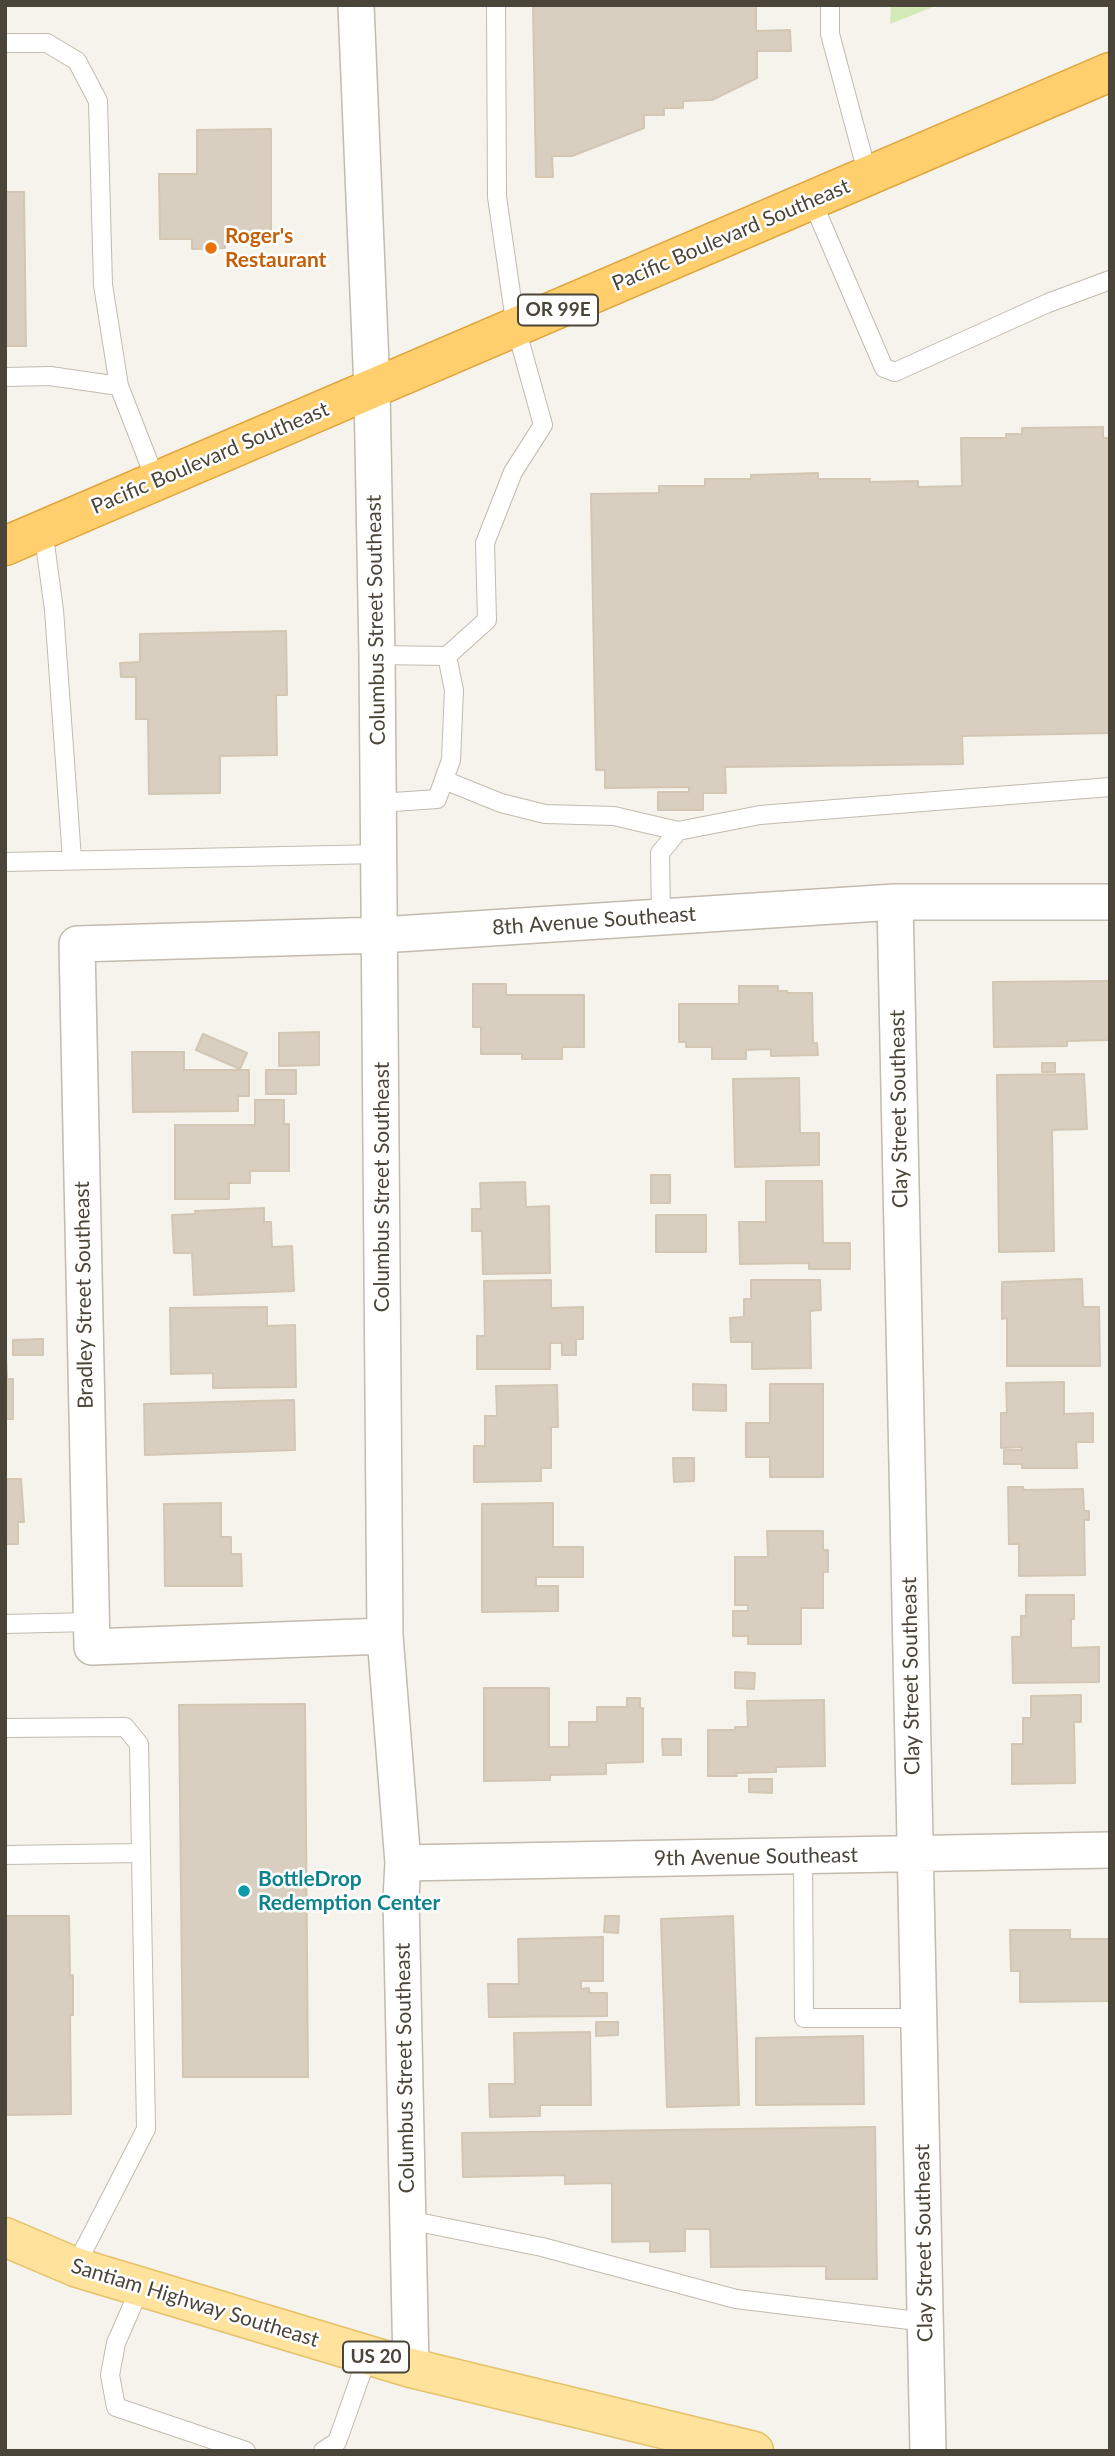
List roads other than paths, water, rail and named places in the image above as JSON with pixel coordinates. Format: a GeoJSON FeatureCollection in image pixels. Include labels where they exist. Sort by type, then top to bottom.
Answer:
{"type":"FeatureCollection","features":[{"type":"Feature","properties":{"kind":"highway","name":"Pacific Boulevard Southeast"},"geometry":{"type":"LineString","coordinates":[[5,545],[1110,72]]}},
{"type":"Feature","properties":{"kind":"main road","name":"Santiam Highway Southeast"},"geometry":{"type":"LineString","coordinates":[[5,2237],[75,2267],[411,2368],[754,2451]]}},
{"type":"Feature","properties":{"kind":"street","name":"Columbus Street Southeast"},"geometry":{"type":"LineString","coordinates":[[356,5],[372,389],[377,655],[385,1636],[403,1863],[401,1912],[411,2368]]}},
{"type":"Feature","properties":{"kind":"street","name":"8th Avenue Southeast"},"geometry":{"type":"LineString","coordinates":[[77,944],[381,935],[895,902],[1110,902]]}},
{"type":"Feature","properties":{"kind":"street","name":"Clay Street Southeast"},"geometry":{"type":"LineString","coordinates":[[895,902],[928,2451]]}},
{"type":"Feature","properties":{"kind":"street","name":"Bradley Street Southeast"},"geometry":{"type":"LineString","coordinates":[[77,944],[91,1634]]}},
{"type":"Feature","properties":{"kind":"street"},"geometry":{"type":"LineString","coordinates":[[91,1634],[385,1636]]}},
{"type":"Feature","properties":{"kind":"street","name":"9th Avenue Southeast"},"geometry":{"type":"LineString","coordinates":[[403,1863],[1110,1850]]}},
{"type":"Feature","properties":{"kind":"lane"},"geometry":{"type":"LineString","coordinates":[[377,655],[447,656],[487,620],[485,543],[513,472],[543,425],[516,328],[497,197],[496,5]]}},
{"type":"Feature","properties":{"kind":"lane"},"geometry":{"type":"LineString","coordinates":[[830,5],[830,34],[868,176]]}},
{"type":"Feature","properties":{"kind":"lane"},"geometry":{"type":"LineString","coordinates":[[5,43],[47,43],[77,61],[98,101],[103,285],[119,386],[156,481]]}},
{"type":"Feature","properties":{"kind":"lane"},"geometry":{"type":"LineString","coordinates":[[812,201],[884,368],[895,372],[1048,303],[1110,280]]}},
{"type":"Feature","properties":{"kind":"lane"},"geometry":{"type":"LineString","coordinates":[[5,377],[50,376],[119,386]]}},
{"type":"Feature","properties":{"kind":"lane"},"geometry":{"type":"LineString","coordinates":[[43,529],[54,611],[72,859]]}},
{"type":"Feature","properties":{"kind":"lane"},"geometry":{"type":"LineString","coordinates":[[379,803],[437,799],[451,760],[454,690],[447,656]]}},
{"type":"Feature","properties":{"kind":"lane"},"geometry":{"type":"LineString","coordinates":[[444,780],[501,803],[545,814],[614,817],[678,831],[760,815],[1110,787]]}},
{"type":"Feature","properties":{"kind":"lane"},"geometry":{"type":"LineString","coordinates":[[661,917],[660,853],[678,831]]}},
{"type":"Feature","properties":{"kind":"lane"},"geometry":{"type":"LineString","coordinates":[[5,862],[380,854]]}},
{"type":"Feature","properties":{"kind":"lane"},"geometry":{"type":"LineString","coordinates":[[5,1624],[91,1634]]}},
{"type":"Feature","properties":{"kind":"lane"},"geometry":{"type":"LineString","coordinates":[[5,1728],[125,1727],[139,1744],[146,2129],[75,2267]]}},
{"type":"Feature","properties":{"kind":"lane"},"geometry":{"type":"LineString","coordinates":[[5,1855],[141,1853]]}},
{"type":"Feature","properties":{"kind":"lane"},"geometry":{"type":"LineString","coordinates":[[803,1856],[804,2018],[919,2018]]}},
{"type":"Feature","properties":{"kind":"lane"},"geometry":{"type":"LineString","coordinates":[[408,2220],[542,2247],[736,2299],[926,2322]]}},
{"type":"Feature","properties":{"kind":"lane"},"geometry":{"type":"LineString","coordinates":[[141,2286],[116,2343],[110,2375],[116,2407],[246,2451]]}},
{"type":"Feature","properties":{"kind":"lane"},"geometry":{"type":"LineString","coordinates":[[323,2451],[337,2442],[368,2355]]}},
{"type":"Feature","properties":{"kind":"place","name":"Roger's Restaurant"},"geometry":{"type":"Point","coordinates":[211,248]}},
{"type":"Feature","properties":{"kind":"place","name":"BottleDrop Redemption Center"},"geometry":{"type":"Point","coordinates":[244,1891]}}]}
